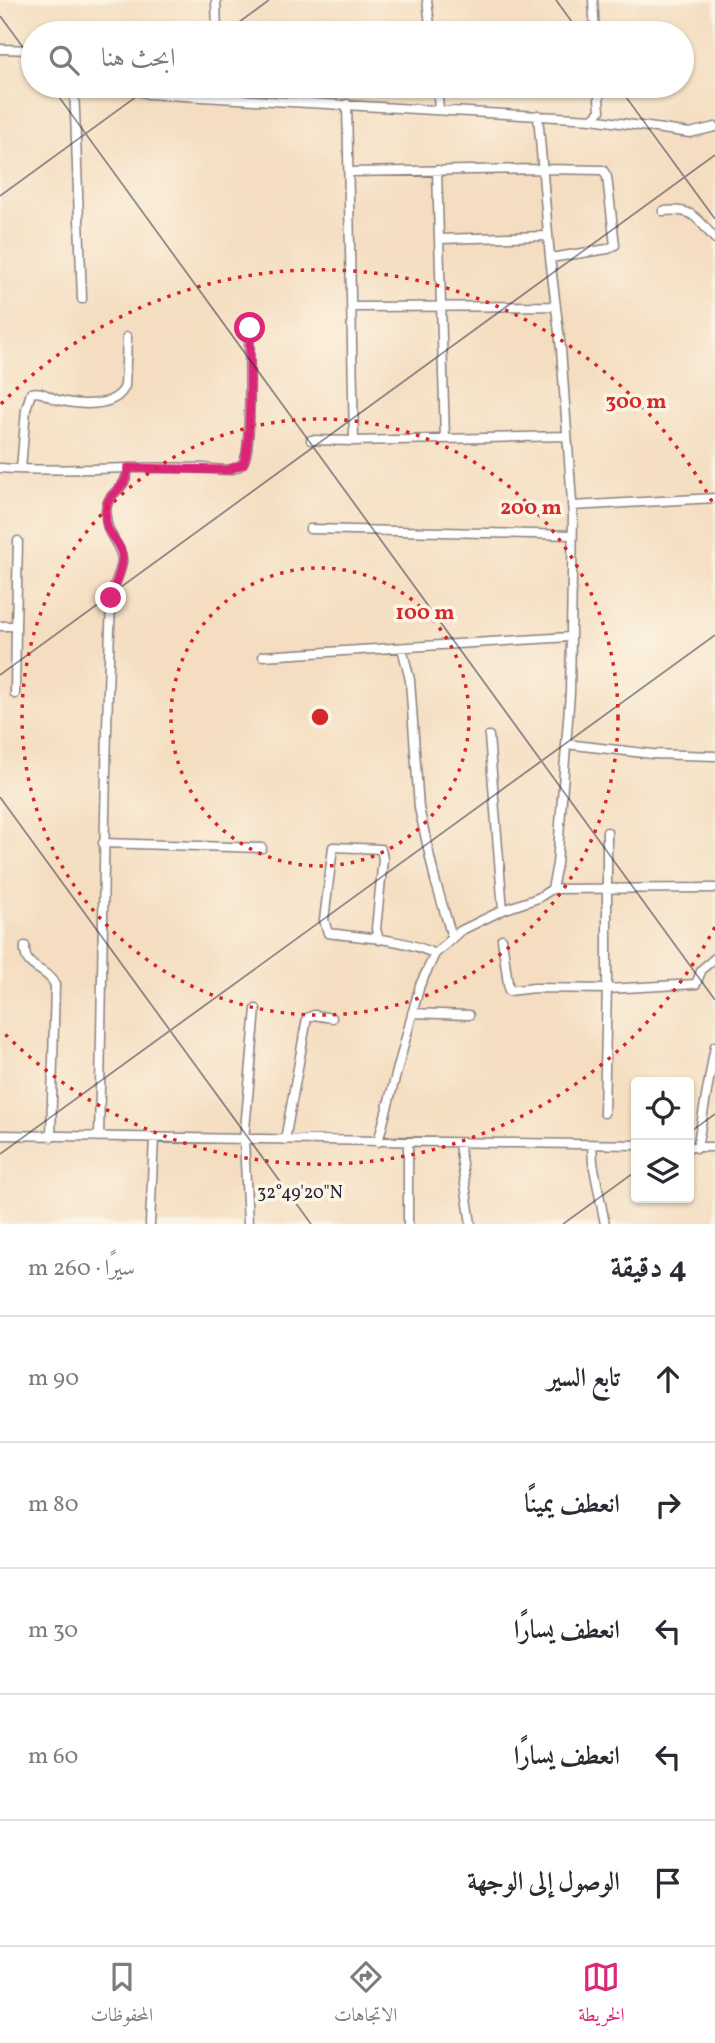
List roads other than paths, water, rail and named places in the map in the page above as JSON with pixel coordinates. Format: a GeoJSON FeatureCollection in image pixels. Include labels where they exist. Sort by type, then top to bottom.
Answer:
{"type":"FeatureCollection","features":[{"type":"Feature","properties":{"kind":"street"},"geometry":{"type":"LineString","coordinates":[[216,0],[217,21]]}},
{"type":"Feature","properties":{"kind":"street"},"geometry":{"type":"LineString","coordinates":[[427,0],[430,21]]}},
{"type":"Feature","properties":{"kind":"street"},"geometry":{"type":"LineString","coordinates":[[593,0],[594,21]]}},
{"type":"Feature","properties":{"kind":"street"},"geometry":{"type":"LineString","coordinates":[[0,49],[21,50]]}},
{"type":"Feature","properties":{"kind":"street"},"geometry":{"type":"LineString","coordinates":[[74,98],[82,299]]}},
{"type":"Feature","properties":{"kind":"street"},"geometry":{"type":"LineString","coordinates":[[235,98],[592,119],[690,133],[715,127]]}},
{"type":"Feature","properties":{"kind":"street"},"geometry":{"type":"LineString","coordinates":[[438,98],[439,109]]}},
{"type":"Feature","properties":{"kind":"street"},"geometry":{"type":"LineString","coordinates":[[592,119],[600,111],[599,98]]}},
{"type":"Feature","properties":{"kind":"street"},"geometry":{"type":"LineString","coordinates":[[347,104],[354,441]]}},
{"type":"Feature","properties":{"kind":"street"},"geometry":{"type":"LineString","coordinates":[[538,115],[572,506],[570,693],[557,864],[552,889]]}},
{"type":"Feature","properties":{"kind":"street"},"geometry":{"type":"LineString","coordinates":[[349,172],[542,169],[595,169],[606,172],[615,240],[611,249],[550,258]]}},
{"type":"Feature","properties":{"kind":"street"},"geometry":{"type":"LineString","coordinates":[[437,170],[445,439]]}},
{"type":"Feature","properties":{"kind":"street"},"geometry":{"type":"LineString","coordinates":[[663,211],[691,213],[698,217],[715,239]]}},
{"type":"Feature","properties":{"kind":"street"},"geometry":{"type":"LineString","coordinates":[[439,239],[548,236]]}},
{"type":"Feature","properties":{"kind":"street"},"geometry":{"type":"LineString","coordinates":[[352,307],[555,306]]}},
{"type":"Feature","properties":{"kind":"street"},"geometry":{"type":"LineString","coordinates":[[0,468],[228,470],[243,464],[248,438],[250,328]]}},
{"type":"Feature","properties":{"kind":"street"},"geometry":{"type":"LineString","coordinates":[[21,469],[26,409],[31,393],[40,392],[57,400],[82,403],[109,402],[117,398],[125,387],[127,337]]}},
{"type":"Feature","properties":{"kind":"street"},"geometry":{"type":"LineString","coordinates":[[311,440],[567,436]]}},
{"type":"Feature","properties":{"kind":"street"},"geometry":{"type":"LineString","coordinates":[[99,1137],[104,948],[103,843],[111,598],[122,559],[121,552],[109,534],[106,510],[109,497],[125,483],[128,468]]}},
{"type":"Feature","properties":{"kind":"street"},"geometry":{"type":"LineString","coordinates":[[572,506],[715,498]]}},
{"type":"Feature","properties":{"kind":"street"},"geometry":{"type":"LineString","coordinates":[[310,529],[572,535]]}},
{"type":"Feature","properties":{"kind":"street"},"geometry":{"type":"LineString","coordinates":[[15,694],[18,541]]}},
{"type":"Feature","properties":{"kind":"street"},"geometry":{"type":"LineString","coordinates":[[0,626],[16,626]]}},
{"type":"Feature","properties":{"kind":"street"},"geometry":{"type":"LineString","coordinates":[[263,656],[570,637]]}},
{"type":"Feature","properties":{"kind":"street"},"geometry":{"type":"LineString","coordinates":[[402,648],[410,680],[419,808],[435,880],[452,937]]}},
{"type":"Feature","properties":{"kind":"street"},"geometry":{"type":"LineString","coordinates":[[489,736],[503,910]]}},
{"type":"Feature","properties":{"kind":"street"},"geometry":{"type":"LineString","coordinates":[[566,744],[652,754],[715,757]]}},
{"type":"Feature","properties":{"kind":"street"},"geometry":{"type":"LineString","coordinates":[[604,1113],[607,832]]}},
{"type":"Feature","properties":{"kind":"street"},"geometry":{"type":"LineString","coordinates":[[103,843],[262,848]]}},
{"type":"Feature","properties":{"kind":"street"},"geometry":{"type":"LineString","coordinates":[[379,940],[376,929],[383,859],[381,849],[332,847],[324,920],[328,933],[413,945],[435,954]]}},
{"type":"Feature","properties":{"kind":"street"},"geometry":{"type":"LineString","coordinates":[[378,1142],[424,977],[435,954],[452,937],[503,910],[538,898],[552,889],[715,888]]}},
{"type":"Feature","properties":{"kind":"street"},"geometry":{"type":"LineString","coordinates":[[502,939],[509,991],[696,984],[702,970],[715,958]]}},
{"type":"Feature","properties":{"kind":"street"},"geometry":{"type":"LineString","coordinates":[[25,946],[25,956],[29,963],[48,975],[55,985],[51,1137]]}},
{"type":"Feature","properties":{"kind":"street"},"geometry":{"type":"LineString","coordinates":[[248,1224],[244,1140],[256,1009]]}},
{"type":"Feature","properties":{"kind":"street"},"geometry":{"type":"LineString","coordinates":[[412,1013],[469,1015]]}},
{"type":"Feature","properties":{"kind":"street"},"geometry":{"type":"LineString","coordinates":[[285,1140],[307,1018],[312,1015],[332,1018]]}},
{"type":"Feature","properties":{"kind":"street"},"geometry":{"type":"LineString","coordinates":[[694,1143],[715,1046]]}},
{"type":"Feature","properties":{"kind":"street"},"geometry":{"type":"LineString","coordinates":[[0,1135],[631,1145]]}},
{"type":"Feature","properties":{"kind":"street"},"geometry":{"type":"LineString","coordinates":[[150,1224],[154,1138]]}},
{"type":"Feature","properties":{"kind":"street"},"geometry":{"type":"LineString","coordinates":[[408,1143],[408,1224]]}},
{"type":"Feature","properties":{"kind":"street"},"geometry":{"type":"LineString","coordinates":[[458,1144],[471,1224]]}},
{"type":"Feature","properties":{"kind":"street"},"geometry":{"type":"LineString","coordinates":[[592,1145],[605,1224]]}},
{"type":"Feature","properties":{"kind":"street"},"geometry":{"type":"LineString","coordinates":[[694,1148],[715,1147]]}}]}
